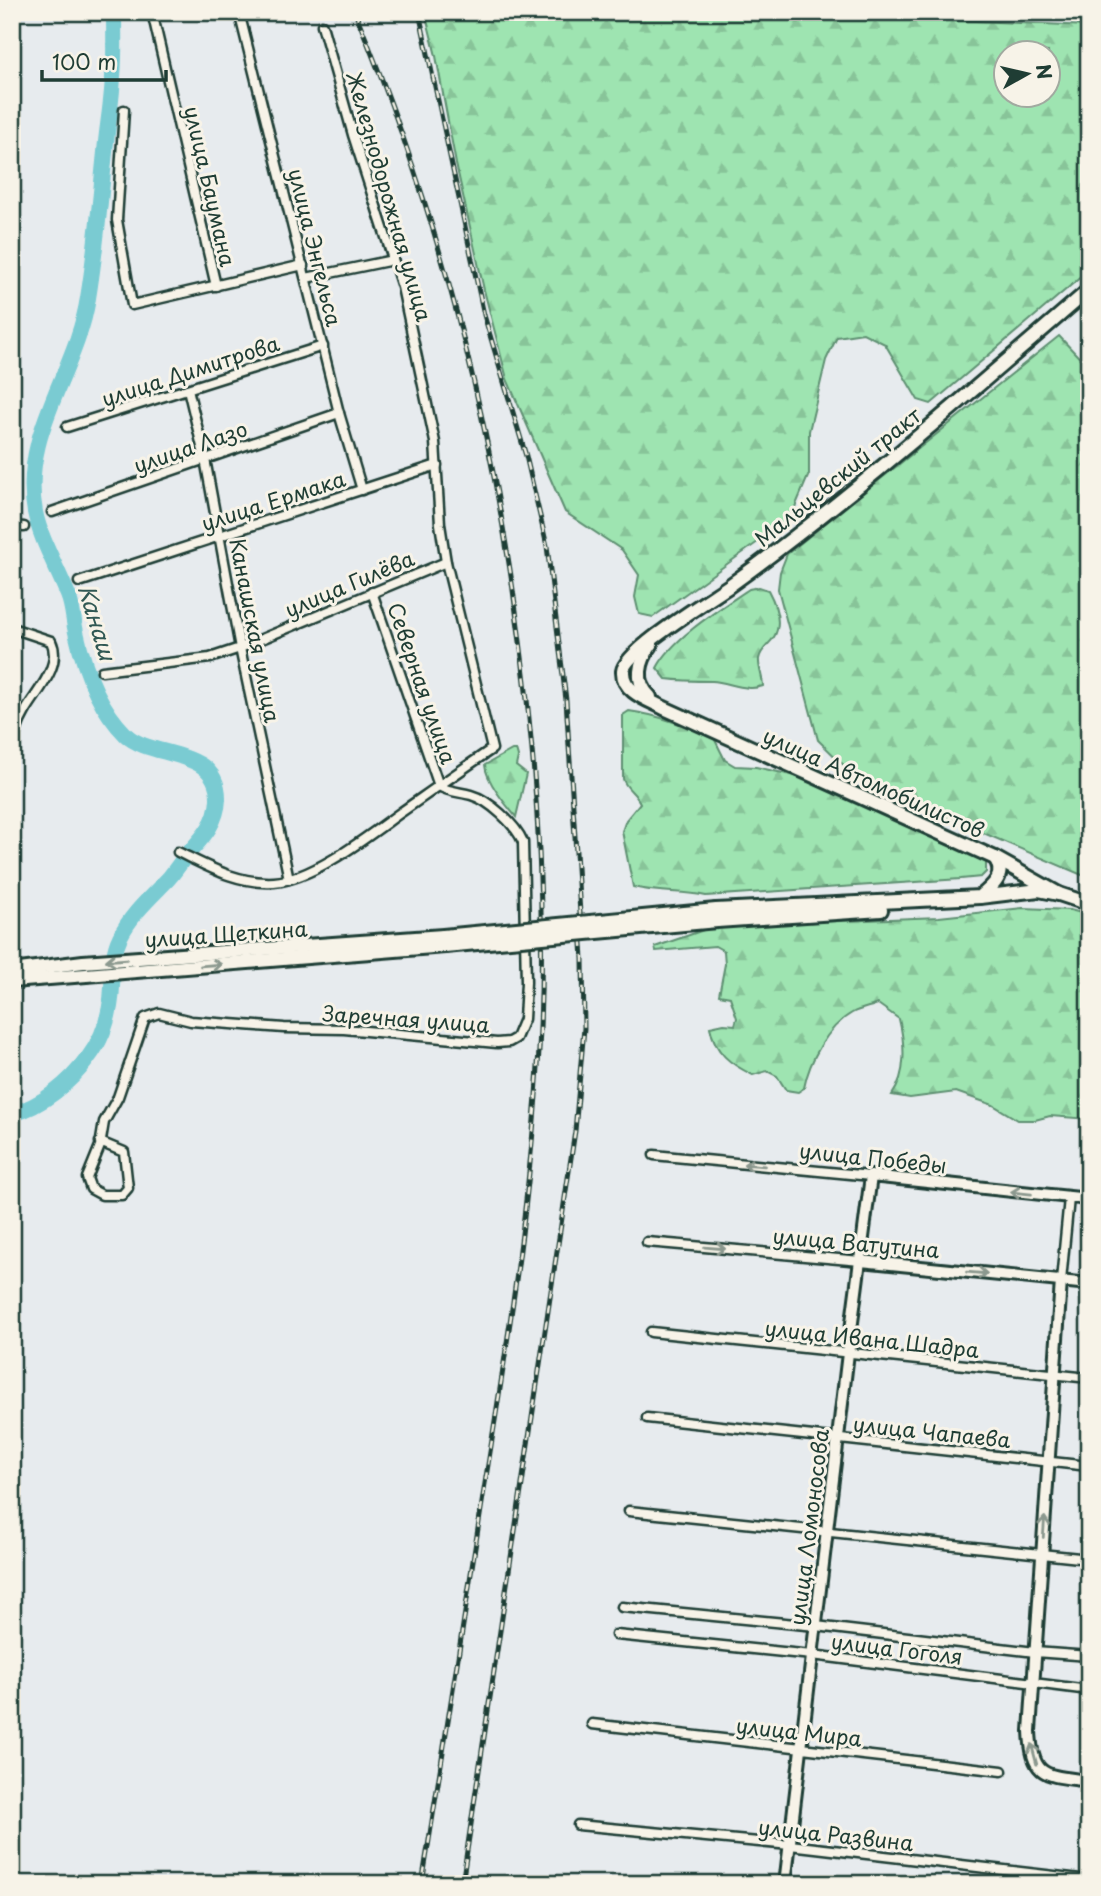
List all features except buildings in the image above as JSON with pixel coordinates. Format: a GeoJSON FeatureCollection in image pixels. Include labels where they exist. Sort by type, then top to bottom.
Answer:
{"type":"FeatureCollection","features":[{"type":"Feature","properties":{"kind":"main road","name":"Мальцевский тракт"},"geometry":{"type":"LineString","coordinates":[[664,708],[641,688],[633,686],[640,668],[642,652],[664,629],[799,534],[890,461],[1089,290]]}},
{"type":"Feature","properties":{"kind":"main road","name":"улица Автомобилистов"},"geometry":{"type":"LineString","coordinates":[[664,708],[995,858],[1000,866],[999,877],[980,897]]}},
{"type":"Feature","properties":{"kind":"main road"},"geometry":{"type":"LineString","coordinates":[[995,858],[1059,894]]}},
{"type":"Feature","properties":{"kind":"main road"},"geometry":{"type":"LineString","coordinates":[[12,981],[144,971],[716,915],[980,897],[1039,890],[1089,904]]}},
{"type":"Feature","properties":{"kind":"main road"},"geometry":{"type":"LineString","coordinates":[[716,915],[982,904],[1059,894]]}},
{"type":"Feature","properties":{"kind":"main road","name":"улица Щеткина"},"geometry":{"type":"LineString","coordinates":[[12,971],[149,957],[444,941]]}},
{"type":"Feature","properties":{"kind":"street","name":"улица Баумана"},"geometry":{"type":"LineString","coordinates":[[152,12],[216,286]]}},
{"type":"Feature","properties":{"kind":"street","name":"улица Энгельса"},"geometry":{"type":"LineString","coordinates":[[239,12],[339,413],[362,490]]}},
{"type":"Feature","properties":{"kind":"street","name":"Железнодорожная улица"},"geometry":{"type":"LineString","coordinates":[[321,25],[405,300],[435,442],[440,524],[446,562],[492,749],[439,786]]}},
{"type":"Feature","properties":{"kind":"street"},"geometry":{"type":"LineString","coordinates":[[124,110],[117,220],[132,305],[303,265]]}},
{"type":"Feature","properties":{"kind":"street"},"geometry":{"type":"LineString","coordinates":[[306,278],[393,260]]}},
{"type":"Feature","properties":{"kind":"street","name":"улица Димитрова"},"geometry":{"type":"LineString","coordinates":[[68,427],[323,346]]}},
{"type":"Feature","properties":{"kind":"street","name":"Канашская улица"},"geometry":{"type":"LineString","coordinates":[[188,389],[205,459],[240,648],[289,878]]}},
{"type":"Feature","properties":{"kind":"street","name":"улица Лазо"},"geometry":{"type":"LineString","coordinates":[[52,512],[339,413]]}},
{"type":"Feature","properties":{"kind":"street","name":"улица Ермака"},"geometry":{"type":"LineString","coordinates":[[79,582],[437,465]]}},
{"type":"Feature","properties":{"kind":"street"},"geometry":{"type":"LineString","coordinates":[[12,526],[24,527]]}},
{"type":"Feature","properties":{"kind":"street","name":"улица Гилёва"},"geometry":{"type":"LineString","coordinates":[[102,671],[210,658],[446,562]]}},
{"type":"Feature","properties":{"kind":"street","name":"Северная улица"},"geometry":{"type":"LineString","coordinates":[[372,592],[439,786]]}},
{"type":"Feature","properties":{"kind":"street"},"geometry":{"type":"LineString","coordinates":[[12,628],[51,641],[55,656],[45,680],[18,726],[12,750]]}},
{"type":"Feature","properties":{"kind":"street"},"geometry":{"type":"LineString","coordinates":[[178,852],[223,874],[248,880],[275,882],[318,867],[351,848],[439,786]]}},
{"type":"Feature","properties":{"kind":"street","name":"Заречная улица"},"geometry":{"type":"LineString","coordinates":[[100,1142],[104,1122],[118,1097],[145,1018],[159,1013],[191,1021],[284,1028],[497,1042],[509,1042],[516,1038],[524,1019],[526,982],[523,842],[519,832],[486,801],[439,786]]}},
{"type":"Feature","properties":{"kind":"street"},"geometry":{"type":"LineString","coordinates":[[100,1142],[124,1152],[128,1188],[122,1195],[102,1195],[91,1189],[88,1178],[100,1142]]}},
{"type":"Feature","properties":{"kind":"street","name":"улица Победы"},"geometry":{"type":"LineString","coordinates":[[654,1155],[1089,1199]]}},
{"type":"Feature","properties":{"kind":"street","name":"улица Ломоносова"},"geometry":{"type":"LineString","coordinates":[[785,1884],[871,1176]]}},
{"type":"Feature","properties":{"kind":"street"},"geometry":{"type":"LineString","coordinates":[[1069,1198],[1030,1731],[1031,1749],[1036,1765],[1042,1771],[1053,1776],[1089,1781]]}},
{"type":"Feature","properties":{"kind":"street","name":"улица Ватутина"},"geometry":{"type":"LineString","coordinates":[[647,1242],[1089,1284]]}},
{"type":"Feature","properties":{"kind":"street","name":"улица Ивана Шадра"},"geometry":{"type":"LineString","coordinates":[[651,1332],[1089,1378]]}},
{"type":"Feature","properties":{"kind":"street","name":"улица Чапаева"},"geometry":{"type":"LineString","coordinates":[[647,1418],[1089,1466]]}},
{"type":"Feature","properties":{"kind":"street"},"geometry":{"type":"LineString","coordinates":[[629,1511],[1089,1559]]}},
{"type":"Feature","properties":{"kind":"street","name":"улица Гоголя"},"geometry":{"type":"LineString","coordinates":[[622,1607],[1089,1656]]}},
{"type":"Feature","properties":{"kind":"street","name":"улица Гоголя"},"geometry":{"type":"LineString","coordinates":[[616,1635],[812,1655],[1089,1690]]}},
{"type":"Feature","properties":{"kind":"street","name":"улица Мира"},"geometry":{"type":"LineString","coordinates":[[592,1724],[1002,1771]]}},
{"type":"Feature","properties":{"kind":"street","name":"улица Развина"},"geometry":{"type":"LineString","coordinates":[[578,1825],[790,1845],[1089,1880]]}},
{"type":"Feature","properties":{"kind":"green space"},"geometry":{"type":"Polygon","coordinates":[[[425,12],[772,12],[1089,26],[1089,270],[931,404],[918,400],[885,344],[863,333],[837,337],[826,360],[809,431],[809,474],[790,519],[653,617],[639,614],[635,597],[639,575],[622,550],[565,512],[507,379],[456,164],[425,12]]]}},
{"type":"Feature","properties":{"kind":"green space"},"geometry":{"type":"Polygon","coordinates":[[[1059,336],[1089,368],[1089,878],[859,780],[818,740],[778,589],[780,572],[787,554],[1059,336]]]}},
{"type":"Feature","properties":{"kind":"green space"},"geometry":{"type":"Polygon","coordinates":[[[759,587],[768,590],[778,619],[777,631],[759,659],[763,686],[751,688],[712,681],[666,679],[657,668],[685,635],[749,589],[759,587]]]}},
{"type":"Feature","properties":{"kind":"green space"},"geometry":{"type":"Polygon","coordinates":[[[629,711],[662,718],[714,738],[725,760],[735,766],[756,767],[796,776],[904,821],[982,857],[986,863],[986,872],[981,877],[961,879],[706,896],[633,887],[622,831],[626,820],[640,803],[623,779],[623,715],[629,711]]]}},
{"type":"Feature","properties":{"kind":"green space"},"geometry":{"type":"Polygon","coordinates":[[[516,750],[518,757],[516,766],[526,774],[516,817],[493,785],[485,765],[516,750]]]}},
{"type":"Feature","properties":{"kind":"green space"},"geometry":{"type":"Polygon","coordinates":[[[1023,908],[1070,910],[1089,915],[1089,1119],[1050,1116],[1035,1120],[1018,1120],[993,1105],[956,1092],[910,1098],[892,1095],[902,1068],[903,1038],[899,1019],[878,1004],[843,1019],[820,1046],[804,1088],[798,1092],[786,1090],[777,1076],[767,1071],[753,1075],[737,1067],[720,1051],[712,1036],[710,1027],[735,1025],[737,1018],[730,997],[719,995],[725,964],[724,951],[715,946],[656,951],[655,947],[715,926],[939,917],[1023,908]]]}},
{"type":"Feature","properties":{"kind":"waterway","name":"Канаш"},"geometry":{"type":"LineString","coordinates":[[12,1114],[34,1105],[54,1092],[73,1076],[94,1050],[108,1015],[117,943],[136,913],[207,832],[215,817],[218,799],[215,782],[208,770],[182,756],[137,743],[126,735],[108,713],[88,673],[79,646],[70,600],[45,544],[35,512],[35,456],[42,429],[82,325],[88,298],[112,95],[114,12]]}},
{"type":"Feature","properties":{"kind":"railway"},"geometry":{"type":"LineString","coordinates":[[355,12],[413,167],[438,245],[460,325],[496,486],[510,567],[532,749],[541,899],[539,1050],[525,1211],[503,1371],[422,1884]]}},
{"type":"Feature","properties":{"kind":"railway"},"geometry":{"type":"LineString","coordinates":[[419,12],[484,315],[526,456],[547,546],[566,700],[583,959],[584,1028],[575,1131],[462,1884]]}},
{"type":"Feature","properties":{"kind":"railway"},"geometry":{"type":"LineString","coordinates":[[1034,12],[1089,15]]}}]}
